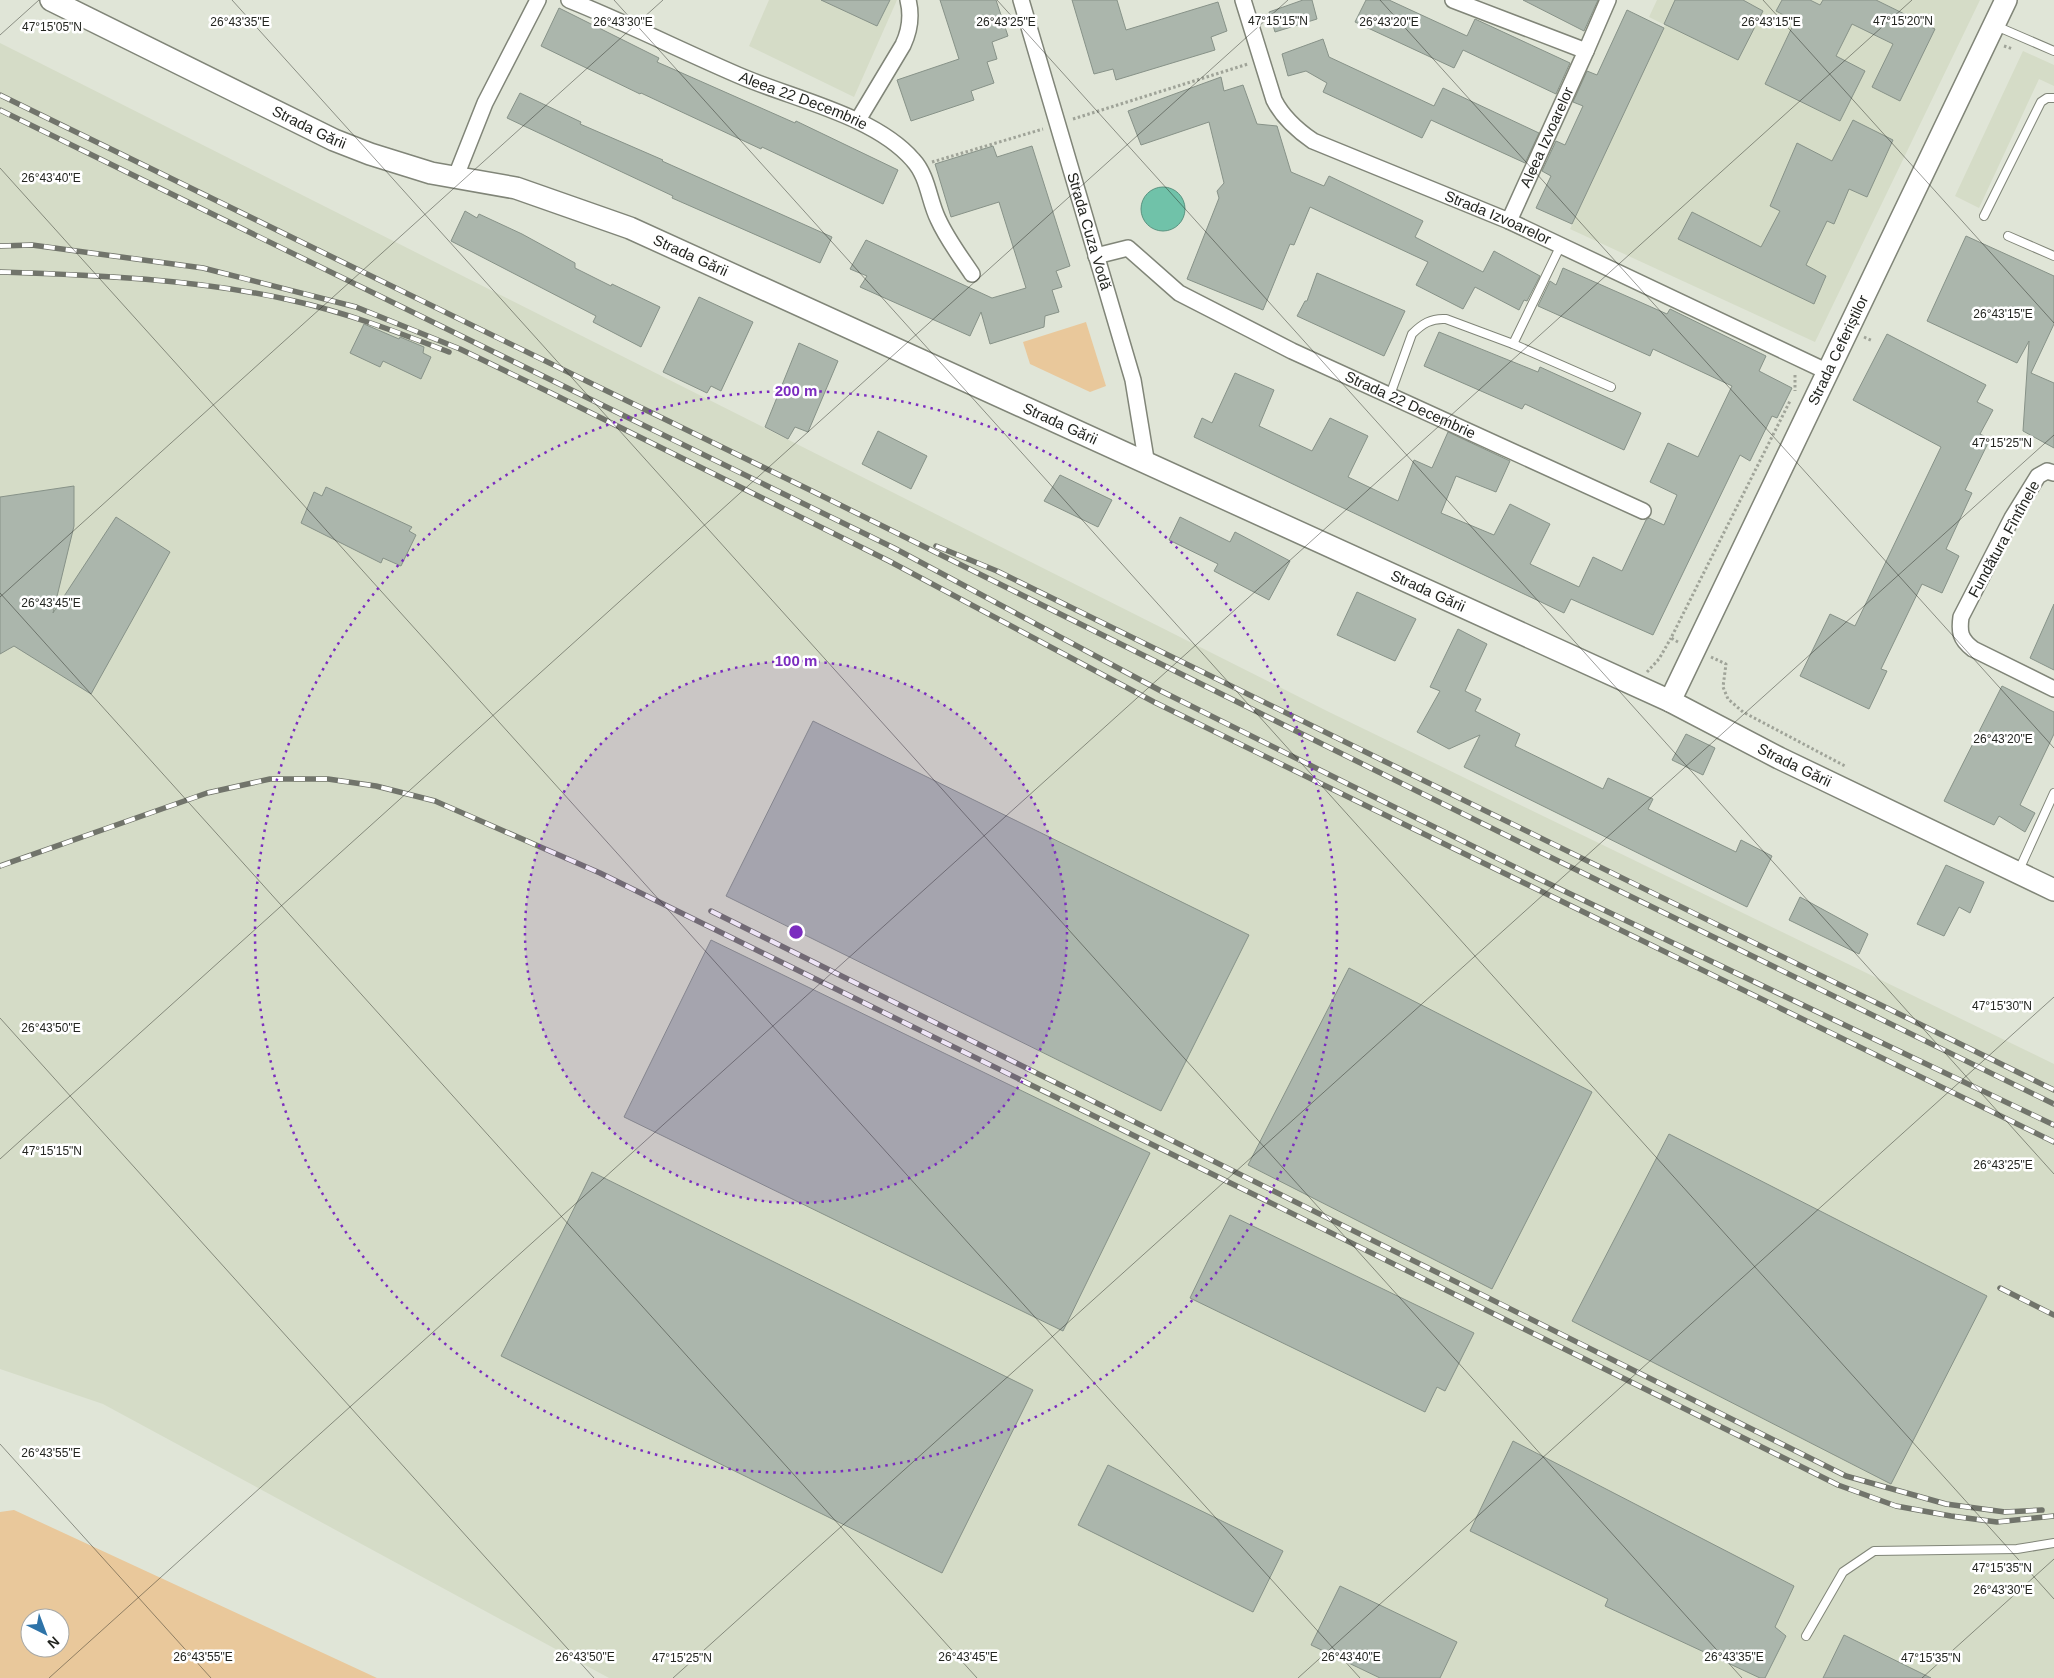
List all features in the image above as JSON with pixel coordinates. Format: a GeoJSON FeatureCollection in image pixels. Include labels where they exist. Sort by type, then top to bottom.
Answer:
{"type":"FeatureCollection","features":[{"type":"Feature","properties":{"kind":"street","name":"Strada Gării"},"geometry":{"type":"LineString","coordinates":[[51,0],[82,7],[334,140],[431,173],[516,188],[630,228],[1147,465],[1670,701],[1779,758],[2054,890]]}},
{"type":"Feature","properties":{"kind":"street"},"geometry":{"type":"LineString","coordinates":[[456,176],[485,102],[538,0]]}},
{"type":"Feature","properties":{"kind":"street","name":"Aleea 22 Decembrie"},"geometry":{"type":"LineString","coordinates":[[569,0],[744,78],[788,96],[858,120],[894,143],[914,161],[924,179],[937,218],[972,274]]}},
{"type":"Feature","properties":{"kind":"street"},"geometry":{"type":"LineString","coordinates":[[858,120],[909,33],[908,0]]}},
{"type":"Feature","properties":{"kind":"street","name":"Strada Cuza Vodă"},"geometry":{"type":"LineString","coordinates":[[1020,0],[1133,380],[1147,465]]}},
{"type":"Feature","properties":{"kind":"street","name":"Strada Izvoarelor"},"geometry":{"type":"LineString","coordinates":[[1244,0],[1269,87],[1280,112],[1294,127],[1313,141],[1509,221],[1560,247],[1828,372]]}},
{"type":"Feature","properties":{"kind":"street"},"geometry":{"type":"LineString","coordinates":[[1453,0],[1586,51]]}},
{"type":"Feature","properties":{"kind":"street","name":"Aleea Izvoarelor"},"geometry":{"type":"LineString","coordinates":[[1509,221],[1608,0]]}},
{"type":"Feature","properties":{"kind":"street","name":"Strada Ceferiștilor"},"geometry":{"type":"LineString","coordinates":[[1670,701],[2006,0]]}},
{"type":"Feature","properties":{"kind":"street","name":"Strada 22 Decembrie"},"geometry":{"type":"LineString","coordinates":[[1096,256],[1128,248],[1179,292],[1292,351],[1642,510]]}},
{"type":"Feature","properties":{"kind":"street","name":"Fundătura Fîntînele"},"geometry":{"type":"LineString","coordinates":[[2054,473],[2047,471],[2038,476],[2012,518],[1961,617],[1959,632],[1972,649],[2054,689]]}},
{"type":"Feature","properties":{"kind":"lane"},"geometry":{"type":"LineString","coordinates":[[1994,24],[2054,51]]}},
{"type":"Feature","properties":{"kind":"lane"},"geometry":{"type":"LineString","coordinates":[[1984,216],[2041,102],[2047,98],[2054,98]]}},
{"type":"Feature","properties":{"kind":"lane"},"geometry":{"type":"LineString","coordinates":[[2008,236],[2054,256]]}},
{"type":"Feature","properties":{"kind":"lane"},"geometry":{"type":"LineString","coordinates":[[1513,344],[1560,247]]}},
{"type":"Feature","properties":{"kind":"lane"},"geometry":{"type":"LineString","coordinates":[[1390,395],[1412,334],[1419,327],[1435,318],[1446,319],[1513,344],[1611,387]]}},
{"type":"Feature","properties":{"kind":"lane"},"geometry":{"type":"LineString","coordinates":[[2018,872],[2054,793]]}},
{"type":"Feature","properties":{"kind":"lane"},"geometry":{"type":"LineString","coordinates":[[1806,1636],[1844,1572],[1874,1550],[2017,1548],[2054,1543]]}},
{"type":"Feature","properties":{"kind":"path"},"geometry":{"type":"LineString","coordinates":[[914,161],[925,164],[1261,60]]}},
{"type":"Feature","properties":{"kind":"path"},"geometry":{"type":"LineString","coordinates":[[1639,687],[1649,667],[1659,659],[1671,638],[1797,388],[1794,368]]}},
{"type":"Feature","properties":{"kind":"path"},"geometry":{"type":"LineString","coordinates":[[1671,638],[1680,643]]}},
{"type":"Feature","properties":{"kind":"path"},"geometry":{"type":"LineString","coordinates":[[1719,661],[1726,664],[1723,687],[1725,693],[1728,699],[1743,712],[1850,769]]}},
{"type":"Feature","properties":{"kind":"shaded area"},"geometry":{"type":"Polygon","coordinates":[[[769,0],[897,0],[854,97],[749,46],[769,0]]]}},
{"type":"Feature","properties":{"kind":"shaded area"},"geometry":{"type":"Polygon","coordinates":[[[1657,0],[1980,0],[1815,342],[1570,229],[1665,25],[1649,17],[1657,0]]]}},
{"type":"Feature","properties":{"kind":"shaded area"},"geometry":{"type":"Polygon","coordinates":[[[0,43],[1327,711],[2054,1064],[2054,1678],[609,1678],[103,1404],[0,1369],[0,43]]]}},
{"type":"Feature","properties":{"kind":"shaded area"},"geometry":{"type":"Polygon","coordinates":[[[2023,51],[2054,65],[2054,86],[2039,79],[1979,208],[1955,196],[2023,51]]]}},
{"type":"Feature","properties":{"kind":"shaded area"},"geometry":{"type":"Polygon","coordinates":[[[1167,187],[1179,193],[1184,200],[1184,218],[1179,225],[1172,230],[1159,231],[1151,228],[1144,221],[1141,205],[1144,197],[1151,190],[1167,187]]]}},
{"type":"Feature","properties":{"kind":"shaded area"},"geometry":{"type":"Polygon","coordinates":[[[1086,322],[1106,386],[1090,392],[1030,364],[1023,342],[1086,322]]]}},
{"type":"Feature","properties":{"kind":"shaded area"},"geometry":{"type":"Polygon","coordinates":[[[14,1510],[377,1678],[0,1678],[0,1512],[14,1510]]]}},
{"type":"Feature","properties":{"kind":"building"},"geometry":{"type":"Polygon","coordinates":[[[821,0],[890,0],[877,26],[821,0]]]}},
{"type":"Feature","properties":{"kind":"building"},"geometry":{"type":"Polygon","coordinates":[[[940,0],[996,0],[1008,36],[992,42],[997,59],[987,62],[994,83],[971,91],[974,100],[911,121],[897,80],[959,59],[940,0]]]}},
{"type":"Feature","properties":{"kind":"building"},"geometry":{"type":"Polygon","coordinates":[[[1072,0],[1117,0],[1126,30],[1218,2],[1227,31],[1211,37],[1215,50],[1116,80],[1113,69],[1094,74],[1072,0]]]}},
{"type":"Feature","properties":{"kind":"building"},"geometry":{"type":"Polygon","coordinates":[[[1303,0],[1312,0],[1317,19],[1275,32],[1269,12],[1303,0]]]}},
{"type":"Feature","properties":{"kind":"building"},"geometry":{"type":"Polygon","coordinates":[[[1366,0],[1389,0],[1467,36],[1475,19],[1570,63],[1556,94],[1463,50],[1454,68],[1355,22],[1366,0]]]}},
{"type":"Feature","properties":{"kind":"building"},"geometry":{"type":"Polygon","coordinates":[[[1523,0],[1598,0],[1584,31],[1523,0]]]}},
{"type":"Feature","properties":{"kind":"building"},"geometry":{"type":"Polygon","coordinates":[[[1675,0],[1743,0],[1763,11],[1738,60],[1664,24],[1675,0]]]}},
{"type":"Feature","properties":{"kind":"building"},"geometry":{"type":"Polygon","coordinates":[[[1782,0],[1810,0],[1820,5],[1823,0],[1876,0],[1935,29],[1900,101],[1872,87],[1893,44],[1852,24],[1836,56],[1865,71],[1840,121],[1765,84],[1795,21],[1776,11],[1782,0]]]}},
{"type":"Feature","properties":{"kind":"building"},"geometry":{"type":"Polygon","coordinates":[[[559,8],[659,58],[657,62],[795,123],[796,121],[898,170],[883,204],[762,147],[761,149],[640,94],[541,46],[559,8]]]}},
{"type":"Feature","properties":{"kind":"building"},"geometry":{"type":"Polygon","coordinates":[[[1627,10],[1664,28],[1572,224],[1536,208],[1551,176],[1542,171],[1556,141],[1565,145],[1583,106],[1573,102],[1587,71],[1597,75],[1627,10]]]}},
{"type":"Feature","properties":{"kind":"building"},"geometry":{"type":"Polygon","coordinates":[[[1323,39],[1329,57],[1434,106],[1443,88],[1539,133],[1525,163],[1431,120],[1422,138],[1323,92],[1327,83],[1306,71],[1288,76],[1282,54],[1323,39]]]}},
{"type":"Feature","properties":{"kind":"building"},"geometry":{"type":"Polygon","coordinates":[[[1221,77],[1224,91],[1243,85],[1257,124],[1277,126],[1291,172],[1324,186],[1329,176],[1423,221],[1415,237],[1483,272],[1494,251],[1540,276],[1527,301],[1524,300],[1519,310],[1475,287],[1463,309],[1416,285],[1428,262],[1310,207],[1294,245],[1290,244],[1263,310],[1187,279],[1219,198],[1217,191],[1224,183],[1209,122],[1141,145],[1128,111],[1221,77]]]}},
{"type":"Feature","properties":{"kind":"building"},"geometry":{"type":"Polygon","coordinates":[[[520,93],[581,122],[580,124],[832,237],[820,263],[672,198],[673,196],[507,118],[520,93]]]}},
{"type":"Feature","properties":{"kind":"building"},"geometry":{"type":"Polygon","coordinates":[[[1853,120],[1893,140],[1867,197],[1849,189],[1834,224],[1827,221],[1806,265],[1826,276],[1814,304],[1678,239],[1692,212],[1761,247],[1780,211],[1770,206],[1797,143],[1832,161],[1853,120]]]}},
{"type":"Feature","properties":{"kind":"building"},"geometry":{"type":"Polygon","coordinates":[[[993,146],[997,157],[1032,146],[1070,266],[1056,271],[1062,287],[1052,290],[1059,312],[1045,316],[1044,327],[990,344],[981,312],[970,336],[860,287],[867,276],[850,269],[866,240],[992,298],[1026,288],[999,202],[951,217],[935,164],[993,146]]]}},
{"type":"Feature","properties":{"kind":"building"},"geometry":{"type":"Polygon","coordinates":[[[465,211],[477,218],[479,214],[522,234],[575,263],[575,268],[660,307],[641,347],[593,322],[596,316],[451,241],[465,211]]]}},
{"type":"Feature","properties":{"kind":"building"},"geometry":{"type":"Polygon","coordinates":[[[1966,236],[2054,276],[2054,324],[2031,373],[2054,383],[2054,448],[2023,431],[2029,341],[2017,363],[1927,321],[1966,236]]]}},
{"type":"Feature","properties":{"kind":"building"},"geometry":{"type":"Polygon","coordinates":[[[1563,268],[1667,314],[1670,309],[1766,356],[1759,371],[1792,388],[1777,418],[1772,416],[1750,461],[1740,455],[1653,635],[1571,599],[1564,613],[1194,437],[1202,418],[1212,423],[1235,373],[1274,390],[1259,426],[1312,451],[1330,418],[1368,436],[1348,477],[1398,501],[1414,460],[1432,468],[1448,432],[1510,461],[1496,492],[1456,476],[1441,513],[1494,535],[1510,504],[1550,524],[1530,564],[1579,587],[1593,557],[1622,571],[1646,520],[1649,518],[1664,525],[1677,495],[1650,482],[1668,443],[1698,457],[1732,386],[1653,349],[1650,356],[1538,306],[1550,281],[1556,285],[1563,268]]]}},
{"type":"Feature","properties":{"kind":"building"},"geometry":{"type":"Polygon","coordinates":[[[1317,273],[1405,311],[1384,356],[1297,316],[1305,301],[1307,301],[1317,273]]]}},
{"type":"Feature","properties":{"kind":"building"},"geometry":{"type":"Polygon","coordinates":[[[699,297],[753,322],[721,391],[711,386],[707,393],[663,372],[699,297]]]}},
{"type":"Feature","properties":{"kind":"building"},"geometry":{"type":"Polygon","coordinates":[[[364,324],[424,347],[423,353],[431,357],[421,379],[383,361],[380,367],[350,353],[364,324]]]}},
{"type":"Feature","properties":{"kind":"building"},"geometry":{"type":"Polygon","coordinates":[[[1439,332],[1538,372],[1540,367],[1641,413],[1624,450],[1525,404],[1522,409],[1424,366],[1439,332]]]}},
{"type":"Feature","properties":{"kind":"building"},"geometry":{"type":"Polygon","coordinates":[[[1887,334],[1986,385],[1977,402],[1993,410],[1980,434],[1990,439],[1965,490],[1972,493],[1946,549],[1959,556],[1942,593],[1922,584],[1881,669],[1887,671],[1869,709],[1800,676],[1830,614],[1855,626],[1941,447],[1853,400],[1887,334]]]}},
{"type":"Feature","properties":{"kind":"building"},"geometry":{"type":"Polygon","coordinates":[[[799,343],[838,361],[808,432],[795,427],[788,439],[765,427],[799,343]]]}},
{"type":"Feature","properties":{"kind":"building"},"geometry":{"type":"Polygon","coordinates":[[[878,431],[927,456],[911,489],[862,464],[878,431]]]}},
{"type":"Feature","properties":{"kind":"building"},"geometry":{"type":"Polygon","coordinates":[[[1060,475],[1112,500],[1098,527],[1044,501],[1060,475]]]}},
{"type":"Feature","properties":{"kind":"building"},"geometry":{"type":"Polygon","coordinates":[[[74,486],[74,526],[53,613],[116,517],[170,552],[91,694],[14,646],[0,654],[0,497],[74,486]]]}},
{"type":"Feature","properties":{"kind":"building"},"geometry":{"type":"Polygon","coordinates":[[[326,487],[412,527],[409,531],[416,535],[401,566],[383,558],[381,563],[301,523],[314,492],[322,496],[326,487]]]}},
{"type":"Feature","properties":{"kind":"building"},"geometry":{"type":"Polygon","coordinates":[[[1180,517],[1230,542],[1235,532],[1290,561],[1269,600],[1214,571],[1218,564],[1169,540],[1180,517]]]}},
{"type":"Feature","properties":{"kind":"building"},"geometry":{"type":"Polygon","coordinates":[[[1357,592],[1416,619],[1395,661],[1337,635],[1357,592]]]}},
{"type":"Feature","properties":{"kind":"building"},"geometry":{"type":"Polygon","coordinates":[[[2054,604],[2054,670],[2030,658],[2054,604]]]}},
{"type":"Feature","properties":{"kind":"building"},"geometry":{"type":"Polygon","coordinates":[[[1458,629],[1487,644],[1465,691],[1481,699],[1475,711],[1520,734],[1515,746],[1603,789],[1608,778],[1653,799],[1648,809],[1736,852],[1741,840],[1772,856],[1747,907],[1464,767],[1480,735],[1449,749],[1417,732],[1440,691],[1430,687],[1458,629]]]}},
{"type":"Feature","properties":{"kind":"building"},"geometry":{"type":"Polygon","coordinates":[[[2002,686],[2054,712],[2054,734],[2020,805],[2035,813],[2025,832],[1999,816],[1994,825],[1944,801],[2002,686]]]}},
{"type":"Feature","properties":{"kind":"building"},"geometry":{"type":"Polygon","coordinates":[[[813,721],[1249,935],[1161,1111],[726,896],[813,721]]]}},
{"type":"Feature","properties":{"kind":"building"},"geometry":{"type":"Polygon","coordinates":[[[1686,734],[1715,748],[1703,775],[1672,760],[1686,734]]]}},
{"type":"Feature","properties":{"kind":"building"},"geometry":{"type":"Polygon","coordinates":[[[1946,865],[1984,882],[1970,913],[1959,907],[1944,936],[1917,924],[1946,865]]]}},
{"type":"Feature","properties":{"kind":"building"},"geometry":{"type":"Polygon","coordinates":[[[1800,897],[1868,934],[1859,954],[1789,920],[1800,897]]]}},
{"type":"Feature","properties":{"kind":"building"},"geometry":{"type":"Polygon","coordinates":[[[711,940],[1150,1153],[1063,1331],[624,1117],[711,940]]]}},
{"type":"Feature","properties":{"kind":"building"},"geometry":{"type":"Polygon","coordinates":[[[1349,968],[1592,1092],[1492,1289],[1248,1165],[1349,968]]]}},
{"type":"Feature","properties":{"kind":"building"},"geometry":{"type":"Polygon","coordinates":[[[1669,1134],[1987,1296],[1891,1484],[1572,1321],[1669,1134]]]}},
{"type":"Feature","properties":{"kind":"building"},"geometry":{"type":"Polygon","coordinates":[[[592,1172],[1033,1390],[942,1573],[501,1356],[592,1172]]]}},
{"type":"Feature","properties":{"kind":"building"},"geometry":{"type":"Polygon","coordinates":[[[1230,1215],[1474,1333],[1445,1391],[1437,1387],[1425,1412],[1190,1298],[1230,1215]]]}},
{"type":"Feature","properties":{"kind":"building"},"geometry":{"type":"Polygon","coordinates":[[[1513,1441],[1794,1586],[1775,1627],[1786,1636],[1765,1678],[1760,1678],[1605,1606],[1608,1599],[1470,1531],[1513,1441]]]}},
{"type":"Feature","properties":{"kind":"building"},"geometry":{"type":"Polygon","coordinates":[[[1108,1465],[1283,1551],[1253,1612],[1078,1525],[1108,1465]]]}},
{"type":"Feature","properties":{"kind":"building"},"geometry":{"type":"Polygon","coordinates":[[[1340,1586],[1457,1642],[1440,1678],[1380,1678],[1311,1645],[1340,1586]]]}},
{"type":"Feature","properties":{"kind":"building"},"geometry":{"type":"Polygon","coordinates":[[[1844,1635],[1931,1678],[1823,1678],[1844,1635]]]}},
{"type":"Feature","properties":{"kind":"railway"},"geometry":{"type":"LineString","coordinates":[[0,95],[812,491],[1544,854],[2054,1104]]}},
{"type":"Feature","properties":{"kind":"railway"},"geometry":{"type":"LineString","coordinates":[[0,110],[894,548],[1161,691],[1537,878],[2054,1125]]}},
{"type":"Feature","properties":{"kind":"railway"},"geometry":{"type":"LineString","coordinates":[[0,246],[32,245],[203,268],[356,307],[460,349],[889,561],[1154,702],[2054,1142]]}},
{"type":"Feature","properties":{"kind":"railway"},"geometry":{"type":"LineString","coordinates":[[0,272],[146,279],[254,293],[351,316],[449,352]]}},
{"type":"Feature","properties":{"kind":"railway"},"geometry":{"type":"LineString","coordinates":[[936,546],[997,571],[2054,1090]]}},
{"type":"Feature","properties":{"kind":"railway"},"geometry":{"type":"LineString","coordinates":[[0,866],[207,793],[270,779],[328,779],[376,786],[435,801],[600,873],[1267,1201],[1838,1485],[1896,1506],[1951,1516],[1997,1522],[2054,1516]]}},
{"type":"Feature","properties":{"kind":"railway"},"geometry":{"type":"LineString","coordinates":[[711,911],[1846,1476],[1946,1504],[2005,1512],[2042,1510]]}},
{"type":"Feature","properties":{"kind":"railway"},"geometry":{"type":"LineString","coordinates":[[2000,1288],[2054,1315]]}}]}
